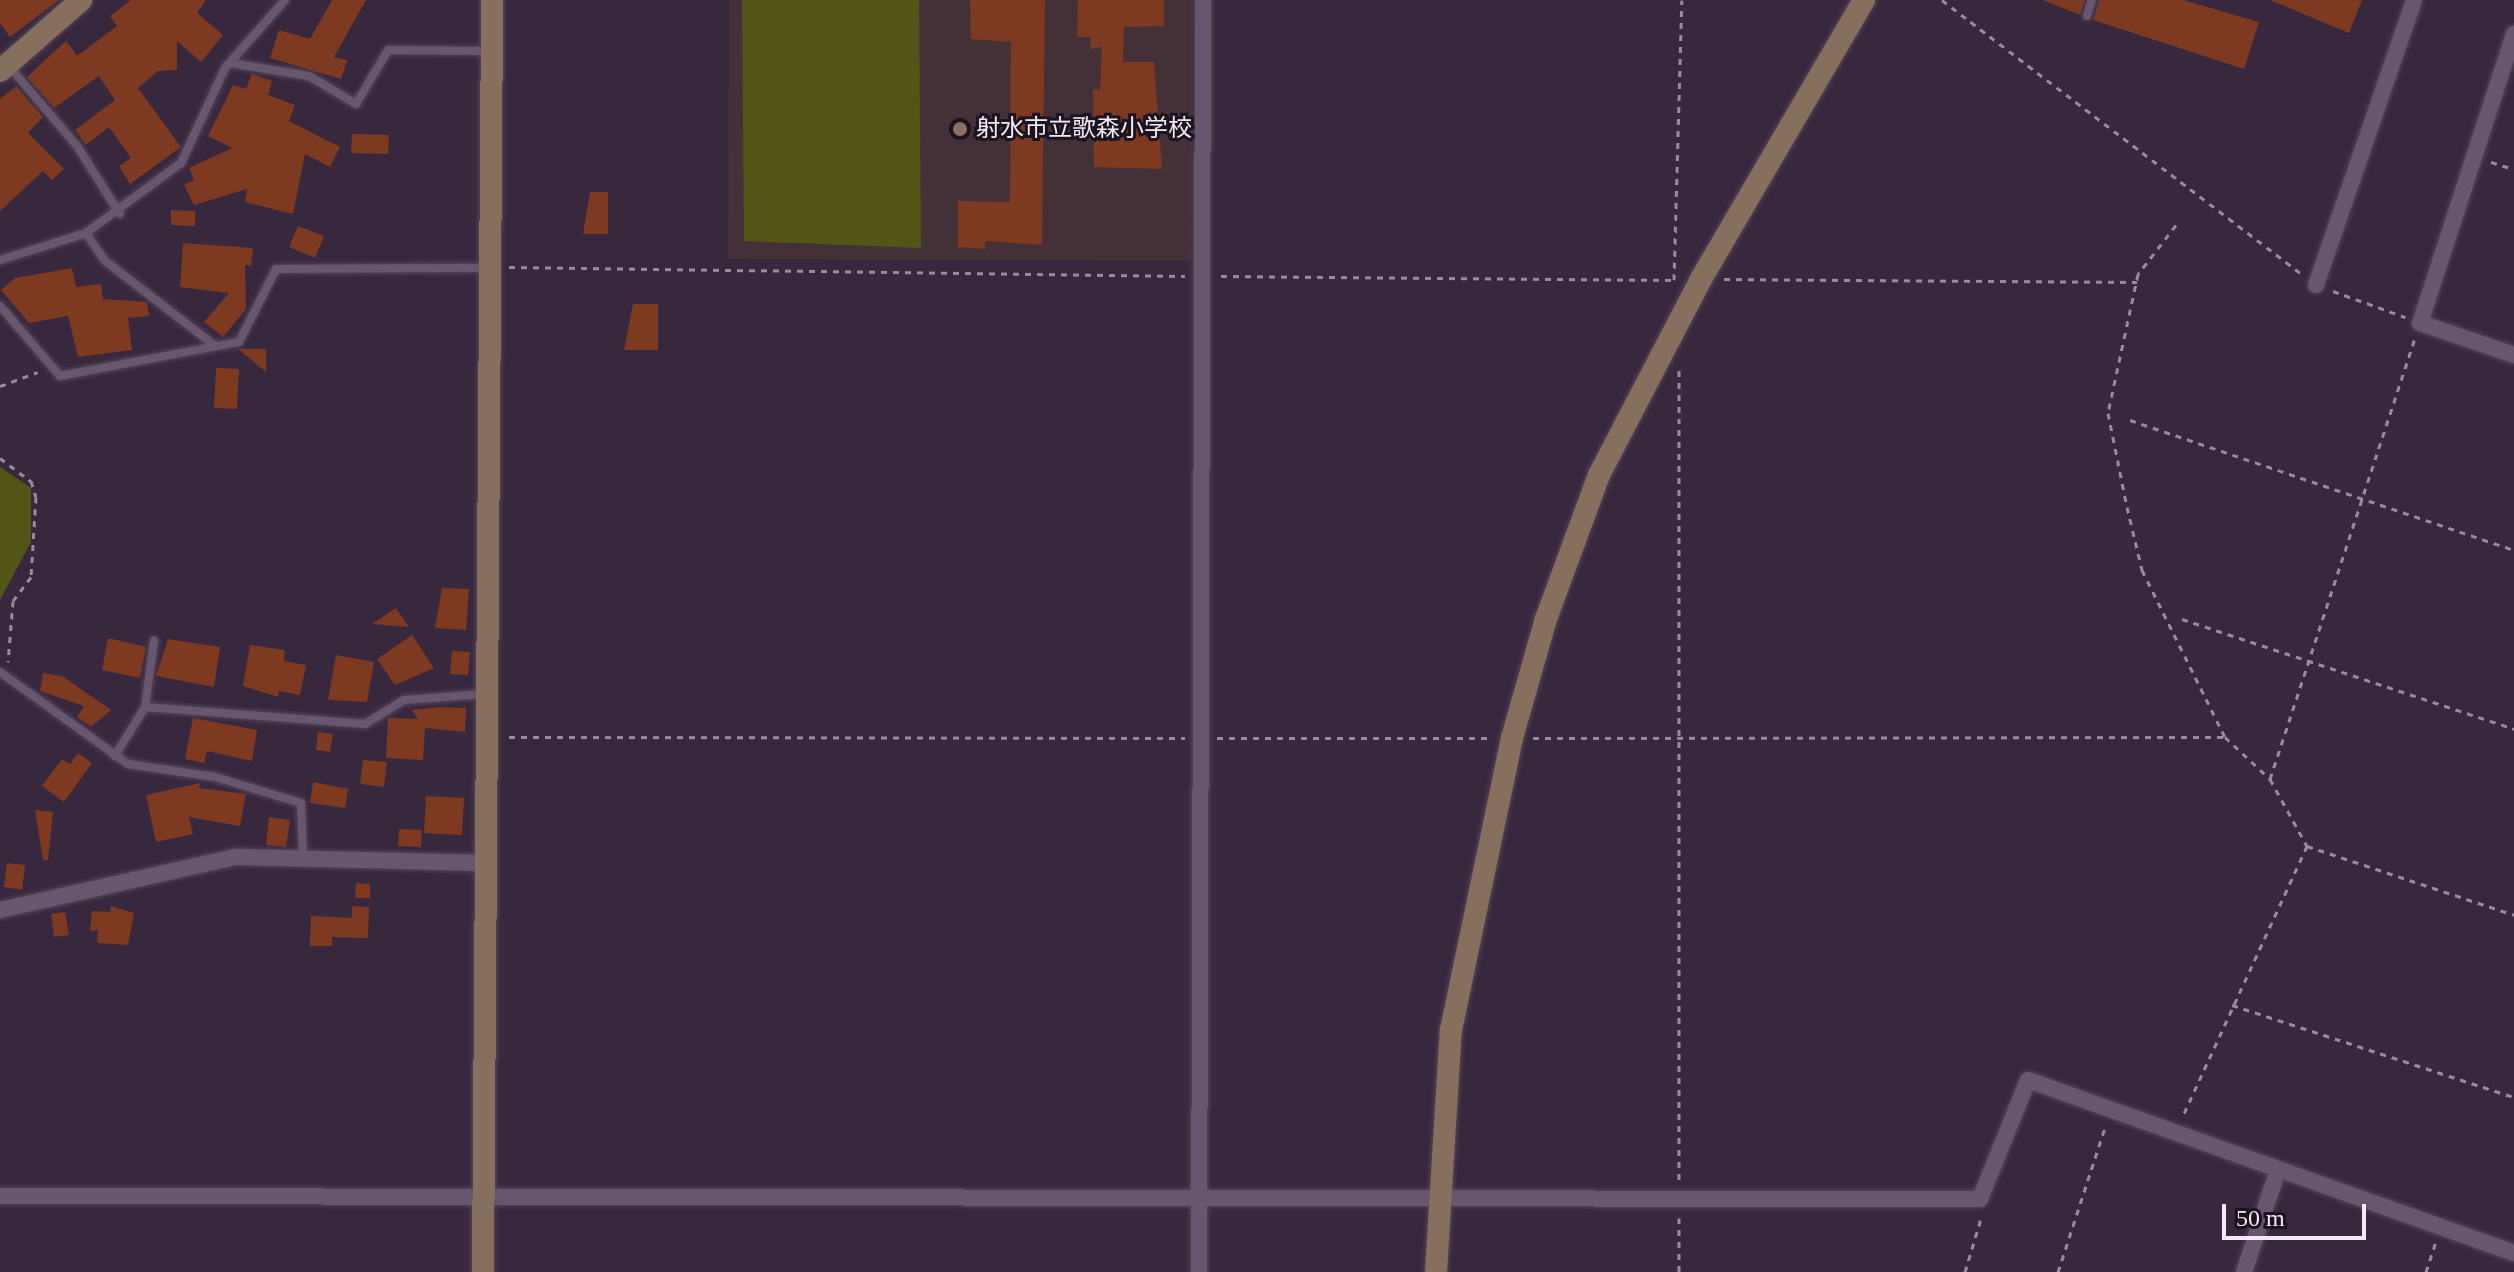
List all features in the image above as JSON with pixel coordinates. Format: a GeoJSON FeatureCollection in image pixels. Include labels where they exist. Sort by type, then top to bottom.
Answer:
{"type":"FeatureCollection","features":[{"type":"Feature","properties":{"kind":"street"},"geometry":{"type":"LineString","coordinates":[[4,68],[81,0]]}},
{"type":"Feature","properties":{"kind":"street"},"geometry":{"type":"LineString","coordinates":[[483,1272],[492,0]]}},
{"type":"Feature","properties":{"kind":"street"},"geometry":{"type":"LineString","coordinates":[[1199,1272],[1203,0]]}},
{"type":"Feature","properties":{"kind":"street"},"geometry":{"type":"LineString","coordinates":[[1436,1272],[1436,1202],[1451,1030],[1512,738],[1599,475],[1701,279],[1864,0]]}},
{"type":"Feature","properties":{"kind":"street"},"geometry":{"type":"LineString","coordinates":[[2316,285],[2414,0]]}},
{"type":"Feature","properties":{"kind":"street"},"geometry":{"type":"LineString","coordinates":[[2514,34],[2420,323],[2514,355]]}},
{"type":"Feature","properties":{"kind":"street"},"geometry":{"type":"LineString","coordinates":[[0,910],[235,857],[487,863]]}},
{"type":"Feature","properties":{"kind":"street"},"geometry":{"type":"LineString","coordinates":[[0,1196],[484,1195],[1436,1202],[1679,1198],[1980,1199],[2028,1080],[2111,1109],[2173,1136],[2514,1253]]}},
{"type":"Feature","properties":{"kind":"street"},"geometry":{"type":"LineString","coordinates":[[2244,1272],[2277,1173]]}},
{"type":"Feature","properties":{"kind":"lane"},"geometry":{"type":"LineString","coordinates":[[0,260],[86,233],[120,214],[186,156],[230,63],[285,0]]}},
{"type":"Feature","properties":{"kind":"lane"},"geometry":{"type":"LineString","coordinates":[[2087,16],[2092,0]]}},
{"type":"Feature","properties":{"kind":"lane"},"geometry":{"type":"LineString","coordinates":[[230,63],[309,76],[356,104],[388,50],[492,51]]}},
{"type":"Feature","properties":{"kind":"lane"},"geometry":{"type":"LineString","coordinates":[[4,68],[77,146],[120,214]]}},
{"type":"Feature","properties":{"kind":"lane"},"geometry":{"type":"LineString","coordinates":[[86,233],[104,260],[214,345]]}},
{"type":"Feature","properties":{"kind":"lane"},"geometry":{"type":"LineString","coordinates":[[0,306],[60,376],[239,342],[276,269],[473,273],[492,267]]}},
{"type":"Feature","properties":{"kind":"lane"},"geometry":{"type":"LineString","coordinates":[[115,756],[145,707],[154,641]]}},
{"type":"Feature","properties":{"kind":"lane"},"geometry":{"type":"LineString","coordinates":[[3,675],[115,756],[301,803],[303,858]]}},
{"type":"Feature","properties":{"kind":"lane"},"geometry":{"type":"LineString","coordinates":[[145,707],[365,724],[404,700],[489,694]]}},
{"type":"Feature","properties":{"kind":"path"},"geometry":{"type":"LineString","coordinates":[[1674,280],[1682,0]]}},
{"type":"Feature","properties":{"kind":"path"},"geometry":{"type":"LineString","coordinates":[[1942,0],[2316,285],[2420,323],[2312,662],[2270,779]]}},
{"type":"Feature","properties":{"kind":"path"},"geometry":{"type":"LineString","coordinates":[[2176,225],[2137,282],[2108,413],[2142,570],[2225,737],[2270,779],[2307,846],[2514,915]]}},
{"type":"Feature","properties":{"kind":"path"},"geometry":{"type":"LineString","coordinates":[[492,267],[1202,276],[2137,282]]}},
{"type":"Feature","properties":{"kind":"path"},"geometry":{"type":"LineString","coordinates":[[1679,363],[1675,735],[1679,1272]]}},
{"type":"Feature","properties":{"kind":"path"},"geometry":{"type":"LineString","coordinates":[[0,386],[52,366]]}},
{"type":"Feature","properties":{"kind":"path"},"geometry":{"type":"LineString","coordinates":[[2130,420],[2514,550]]}},
{"type":"Feature","properties":{"kind":"path"},"geometry":{"type":"LineString","coordinates":[[0,458],[31,481],[36,497],[31,577],[13,601],[3,675]]}},
{"type":"Feature","properties":{"kind":"path"},"geometry":{"type":"LineString","coordinates":[[2182,619],[2514,729]]}},
{"type":"Feature","properties":{"kind":"path"},"geometry":{"type":"LineString","coordinates":[[489,737],[2225,737]]}},
{"type":"Feature","properties":{"kind":"path"},"geometry":{"type":"LineString","coordinates":[[2173,1136],[2307,846]]}},
{"type":"Feature","properties":{"kind":"path"},"geometry":{"type":"LineString","coordinates":[[2232,1005],[2514,1097]]}},
{"type":"Feature","properties":{"kind":"path"},"geometry":{"type":"LineString","coordinates":[[2058,1272],[2111,1109]]}},
{"type":"Feature","properties":{"kind":"path"},"geometry":{"type":"LineString","coordinates":[[1965,1272],[1986,1203],[1980,1199]]}},
{"type":"Feature","properties":{"kind":"path"},"geometry":{"type":"LineString","coordinates":[[2426,1272],[2441,1227]]}},
{"type":"Feature","properties":{"kind":"shaded area","name":"射水市立歌森小学校"},"geometry":{"type":"Polygon","coordinates":[[[729,0],[1193,0],[1191,261],[728,259],[729,0]]]}},
{"type":"Feature","properties":{"kind":"shaded area"},"geometry":{"type":"Polygon","coordinates":[[[742,0],[919,0],[921,248],[744,241],[742,0]]]}},
{"type":"Feature","properties":{"kind":"shaded area"},"geometry":{"type":"Polygon","coordinates":[[[0,467],[31,488],[31,542],[0,600],[0,467]]]}},
{"type":"Feature","properties":{"kind":"building"},"geometry":{"type":"Polygon","coordinates":[[[0,0],[59,0],[10,37],[0,23],[0,0]]]}},
{"type":"Feature","properties":{"kind":"building"},"geometry":{"type":"Polygon","coordinates":[[[131,0],[206,0],[197,13],[223,35],[201,62],[177,41],[177,70],[158,71],[138,88],[181,147],[130,184],[119,166],[131,158],[109,127],[86,145],[75,130],[115,100],[99,76],[54,108],[27,77],[66,41],[77,56],[117,26],[110,16],[131,0]]]}},
{"type":"Feature","properties":{"kind":"building"},"geometry":{"type":"Polygon","coordinates":[[[332,0],[366,0],[334,57],[347,60],[341,79],[270,58],[279,30],[310,39],[332,0]]]}},
{"type":"Feature","properties":{"kind":"building"},"geometry":{"type":"Polygon","coordinates":[[[970,0],[1045,0],[1042,245],[985,241],[985,249],[958,247],[958,201],[1010,202],[1011,42],[971,39],[970,0]]]}},
{"type":"Feature","properties":{"kind":"building"},"geometry":{"type":"Polygon","coordinates":[[[1078,0],[1164,0],[1164,26],[1124,27],[1123,62],[1154,62],[1162,169],[1094,167],[1093,89],[1100,90],[1102,47],[1090,49],[1091,37],[1077,37],[1078,0]]]}},
{"type":"Feature","properties":{"kind":"building"},"geometry":{"type":"Polygon","coordinates":[[[2043,0],[2085,0],[2080,15],[2043,0]]]}},
{"type":"Feature","properties":{"kind":"building"},"geometry":{"type":"Polygon","coordinates":[[[2099,0],[2183,0],[2259,22],[2244,69],[2093,20],[2099,0]]]}},
{"type":"Feature","properties":{"kind":"building"},"geometry":{"type":"Polygon","coordinates":[[[2270,0],[2362,0],[2349,33],[2270,0]]]}},
{"type":"Feature","properties":{"kind":"building"},"geometry":{"type":"Polygon","coordinates":[[[252,74],[272,81],[268,95],[295,105],[289,121],[340,147],[330,167],[305,154],[293,214],[245,202],[247,189],[194,205],[184,185],[194,180],[189,168],[232,148],[208,136],[233,85],[246,89],[252,74]]]}},
{"type":"Feature","properties":{"kind":"building"},"geometry":{"type":"Polygon","coordinates":[[[16,86],[43,117],[28,133],[64,169],[52,180],[43,171],[0,211],[0,99],[16,86]]]}},
{"type":"Feature","properties":{"kind":"building"},"geometry":{"type":"Polygon","coordinates":[[[352,134],[389,135],[388,154],[351,153],[352,134]]]}},
{"type":"Feature","properties":{"kind":"building"},"geometry":{"type":"Polygon","coordinates":[[[590,192],[608,192],[608,234],[583,234],[590,192]]]}},
{"type":"Feature","properties":{"kind":"building"},"geometry":{"type":"Polygon","coordinates":[[[171,210],[195,211],[195,226],[171,225],[171,210]]]}},
{"type":"Feature","properties":{"kind":"building"},"geometry":{"type":"Polygon","coordinates":[[[298,226],[324,236],[315,258],[289,247],[298,226]]]}},
{"type":"Feature","properties":{"kind":"building"},"geometry":{"type":"Polygon","coordinates":[[[183,243],[253,248],[251,266],[245,265],[246,309],[223,337],[204,322],[229,293],[180,287],[183,243]]]}},
{"type":"Feature","properties":{"kind":"building"},"geometry":{"type":"Polygon","coordinates":[[[72,268],[76,287],[101,284],[103,299],[147,302],[149,316],[128,318],[132,350],[78,357],[68,316],[29,323],[1,290],[15,278],[72,268]]]}},
{"type":"Feature","properties":{"kind":"building"},"geometry":{"type":"Polygon","coordinates":[[[633,304],[658,304],[658,350],[624,350],[633,304]]]}},
{"type":"Feature","properties":{"kind":"building"},"geometry":{"type":"Polygon","coordinates":[[[238,349],[266,349],[266,372],[238,349]]]}},
{"type":"Feature","properties":{"kind":"building"},"geometry":{"type":"Polygon","coordinates":[[[216,368],[239,369],[237,409],[214,408],[216,368]]]}},
{"type":"Feature","properties":{"kind":"building"},"geometry":{"type":"Polygon","coordinates":[[[442,588],[469,589],[466,630],[435,628],[442,588]]]}},
{"type":"Feature","properties":{"kind":"building"},"geometry":{"type":"Polygon","coordinates":[[[396,608],[409,627],[372,624],[396,608]]]}},
{"type":"Feature","properties":{"kind":"building"},"geometry":{"type":"Polygon","coordinates":[[[412,635],[434,668],[395,685],[377,659],[412,635]]]}},
{"type":"Feature","properties":{"kind":"building"},"geometry":{"type":"Polygon","coordinates":[[[108,638],[146,647],[140,678],[102,670],[108,638]]]}},
{"type":"Feature","properties":{"kind":"building"},"geometry":{"type":"Polygon","coordinates":[[[168,639],[220,647],[214,687],[156,676],[168,639]]]}},
{"type":"Feature","properties":{"kind":"building"},"geometry":{"type":"Polygon","coordinates":[[[250,645],[285,650],[284,661],[306,665],[300,695],[279,691],[278,697],[243,686],[250,645]]]}},
{"type":"Feature","properties":{"kind":"building"},"geometry":{"type":"Polygon","coordinates":[[[452,651],[470,652],[468,675],[450,674],[452,651]]]}},
{"type":"Feature","properties":{"kind":"building"},"geometry":{"type":"Polygon","coordinates":[[[336,655],[374,662],[367,702],[328,700],[336,655]]]}},
{"type":"Feature","properties":{"kind":"building"},"geometry":{"type":"Polygon","coordinates":[[[43,673],[62,676],[111,710],[91,727],[77,717],[84,706],[40,691],[43,673]]]}},
{"type":"Feature","properties":{"kind":"building"},"geometry":{"type":"Polygon","coordinates":[[[466,708],[465,732],[425,728],[423,760],[386,758],[388,718],[418,719],[412,710],[466,708]]]}},
{"type":"Feature","properties":{"kind":"building"},"geometry":{"type":"Polygon","coordinates":[[[193,718],[257,730],[252,761],[207,751],[204,763],[185,759],[193,718]]]}},
{"type":"Feature","properties":{"kind":"building"},"geometry":{"type":"Polygon","coordinates":[[[318,732],[333,734],[330,752],[316,750],[318,732]]]}},
{"type":"Feature","properties":{"kind":"building"},"geometry":{"type":"Polygon","coordinates":[[[78,753],[92,763],[64,802],[42,786],[62,759],[70,764],[78,753]]]}},
{"type":"Feature","properties":{"kind":"building"},"geometry":{"type":"Polygon","coordinates":[[[363,760],[387,762],[384,787],[360,784],[363,760]]]}},
{"type":"Feature","properties":{"kind":"building"},"geometry":{"type":"Polygon","coordinates":[[[313,782],[348,789],[345,808],[310,803],[313,782]]]}},
{"type":"Feature","properties":{"kind":"building"},"geometry":{"type":"Polygon","coordinates":[[[200,783],[199,788],[246,794],[240,826],[189,817],[193,834],[156,842],[146,795],[200,783]]]}},
{"type":"Feature","properties":{"kind":"building"},"geometry":{"type":"Polygon","coordinates":[[[426,796],[464,798],[462,835],[424,833],[426,796]]]}},
{"type":"Feature","properties":{"kind":"building"},"geometry":{"type":"Polygon","coordinates":[[[35,810],[53,812],[48,860],[43,860],[35,810]]]}},
{"type":"Feature","properties":{"kind":"building"},"geometry":{"type":"Polygon","coordinates":[[[269,817],[290,820],[286,847],[266,845],[269,817]]]}},
{"type":"Feature","properties":{"kind":"building"},"geometry":{"type":"Polygon","coordinates":[[[399,829],[422,830],[421,847],[398,846],[399,829]]]}},
{"type":"Feature","properties":{"kind":"building"},"geometry":{"type":"Polygon","coordinates":[[[7,863],[25,865],[22,890],[4,887],[7,863]]]}},
{"type":"Feature","properties":{"kind":"building"},"geometry":{"type":"Polygon","coordinates":[[[356,883],[370,884],[370,898],[355,898],[356,883]]]}},
{"type":"Feature","properties":{"kind":"building"},"geometry":{"type":"Polygon","coordinates":[[[111,906],[134,913],[128,945],[97,943],[98,930],[90,931],[92,911],[110,912],[111,906]]]}},
{"type":"Feature","properties":{"kind":"building"},"geometry":{"type":"Polygon","coordinates":[[[352,906],[369,907],[368,938],[332,937],[332,946],[310,946],[311,916],[352,918],[352,906]]]}},
{"type":"Feature","properties":{"kind":"building"},"geometry":{"type":"Polygon","coordinates":[[[65,912],[69,935],[54,937],[51,914],[65,912]]]}},
{"type":"Feature","properties":{"kind":"place","name":"射水市立歌森小学校"},"geometry":{"type":"Point","coordinates":[960,129]}}]}
